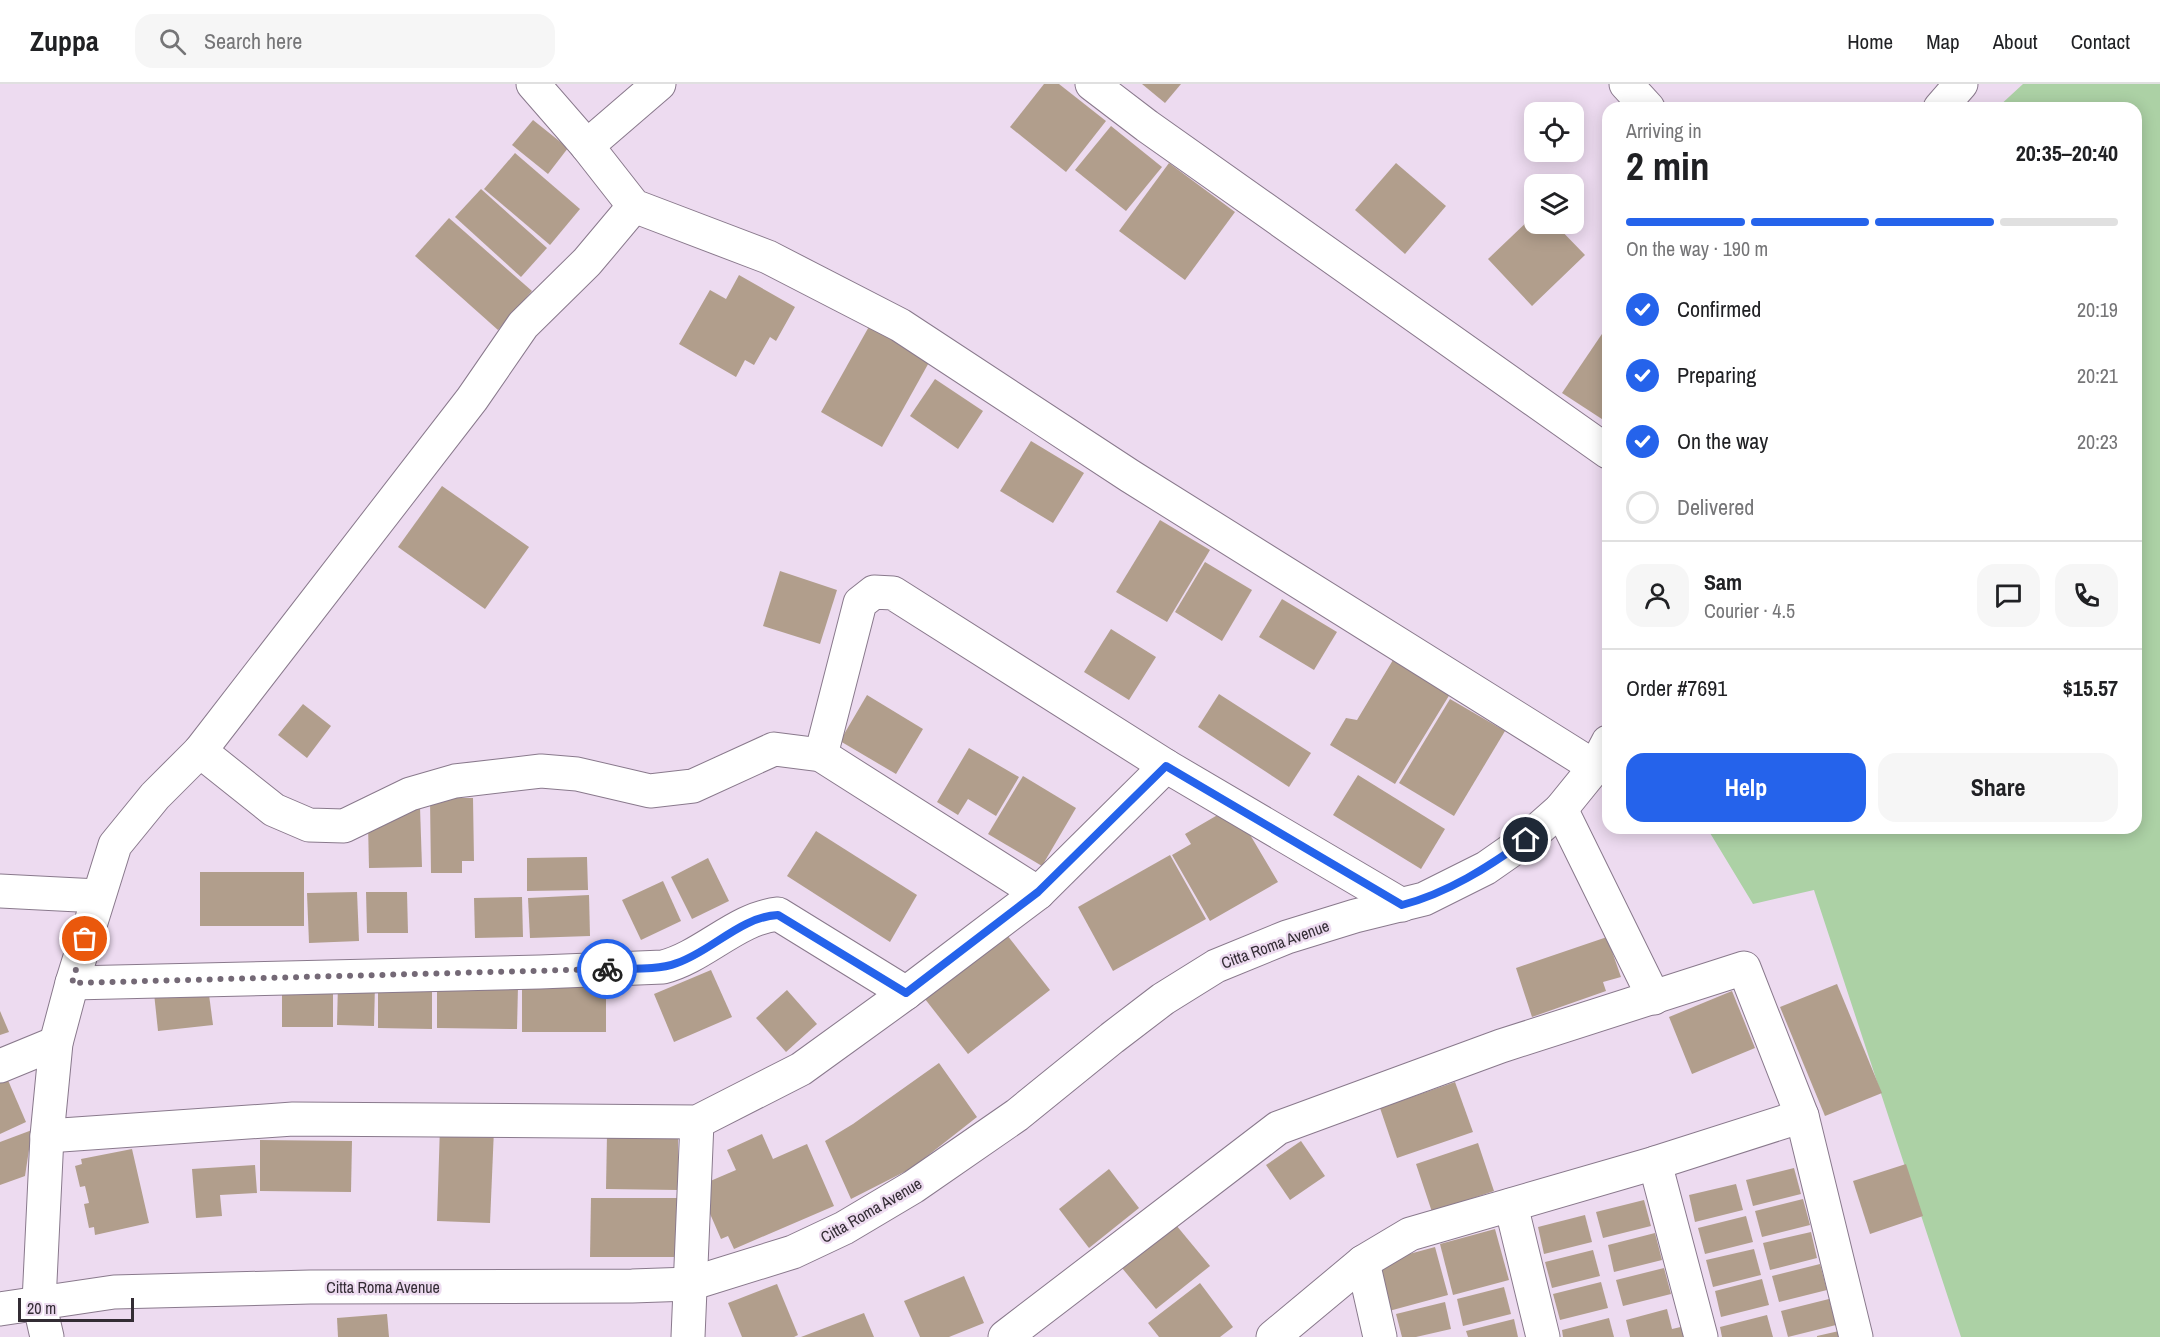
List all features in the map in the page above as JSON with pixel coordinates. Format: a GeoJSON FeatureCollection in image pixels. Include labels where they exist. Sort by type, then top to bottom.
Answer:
{"type":"FeatureCollection","features":[{"type":"Feature","properties":{"kind":"street"},"geometry":{"type":"LineString","coordinates":[[533,84],[587,146],[634,206],[768,257],[900,325],[1140,482],[1602,755]]}},
{"type":"Feature","properties":{"kind":"street"},"geometry":{"type":"LineString","coordinates":[[587,146],[659,84]]}},
{"type":"Feature","properties":{"kind":"street"},"geometry":{"type":"LineString","coordinates":[[1092,84],[1147,126],[1602,448]]}},
{"type":"Feature","properties":{"kind":"street"},"geometry":{"type":"LineString","coordinates":[[1626,84],[1642,102]]}},
{"type":"Feature","properties":{"kind":"street"},"geometry":{"type":"LineString","coordinates":[[1945,102],[1961,84]]}},
{"type":"Feature","properties":{"kind":"street"},"geometry":{"type":"LineString","coordinates":[[47,1337],[39,1302],[47,1136],[56,1043],[72,983],[115,845],[155,796],[200,750],[472,399],[523,325],[587,262],[634,206]]}},
{"type":"Feature","properties":{"kind":"street"},"geometry":{"type":"LineString","coordinates":[[821,755],[860,603],[873,592],[893,593],[1166,766],[1402,905]]}},
{"type":"Feature","properties":{"kind":"street"},"geometry":{"type":"LineString","coordinates":[[200,750],[274,810],[309,825],[344,825],[410,794],[455,781],[541,771],[577,774],[650,791],[693,786],[774,749],[821,755],[1038,892]]}},
{"type":"Feature","properties":{"kind":"street","name":"Citta Roma Avenue"},"geometry":{"type":"LineString","coordinates":[[0,1309],[114,1292],[690,1284],[793,1252],[844,1228],[913,1187],[1017,1115],[1163,999],[1216,966],[1287,937],[1355,916],[1424,899],[1486,868],[1526,840],[1561,809],[1602,755]]}},
{"type":"Feature","properties":{"kind":"street"},"geometry":{"type":"LineString","coordinates":[[47,1136],[293,1119],[697,1122],[801,1069],[906,993],[1038,892],[1166,766]]}},
{"type":"Feature","properties":{"kind":"street"},"geometry":{"type":"LineString","coordinates":[[1561,809],[1654,998]]}},
{"type":"Feature","properties":{"kind":"street"},"geometry":{"type":"LineString","coordinates":[[0,891],[98,896]]}},
{"type":"Feature","properties":{"kind":"street"},"geometry":{"type":"LineString","coordinates":[[72,983],[663,967],[678,963],[761,916],[778,915],[906,993]]}},
{"type":"Feature","properties":{"kind":"street"},"geometry":{"type":"LineString","coordinates":[[1005,1337],[1278,1128],[1501,1046],[1744,968],[1802,1116],[1856,1337]]}},
{"type":"Feature","properties":{"kind":"street"},"geometry":{"type":"LineString","coordinates":[[0,1066],[56,1043]]}},
{"type":"Feature","properties":{"kind":"street"},"geometry":{"type":"LineString","coordinates":[[1273,1337],[1363,1263],[1410,1234],[1655,1163],[1802,1116]]}},
{"type":"Feature","properties":{"kind":"street"},"geometry":{"type":"LineString","coordinates":[[688,1337],[697,1122]]}},
{"type":"Feature","properties":{"kind":"street"},"geometry":{"type":"LineString","coordinates":[[1655,1163],[1701,1337]]}},
{"type":"Feature","properties":{"kind":"street"},"geometry":{"type":"LineString","coordinates":[[1511,1205],[1543,1337]]}},
{"type":"Feature","properties":{"kind":"street"},"geometry":{"type":"LineString","coordinates":[[1363,1263],[1380,1337]]}},
{"type":"Feature","properties":{"kind":"green space"},"geometry":{"type":"Polygon","coordinates":[[[2023,84],[2160,84],[2160,1337],[1961,1337],[1814,890],[1753,904],[1711,834],[2142,834],[2142,102],[2004,102],[2023,84]]]}},
{"type":"Feature","properties":{"kind":"building"},"geometry":{"type":"Polygon","coordinates":[[[1044,84],[1059,84],[1106,121],[1066,172],[1010,127],[1044,84]]]}},
{"type":"Feature","properties":{"kind":"building"},"geometry":{"type":"Polygon","coordinates":[[[1142,84],[1181,84],[1165,103],[1142,84]]]}},
{"type":"Feature","properties":{"kind":"building"},"geometry":{"type":"Polygon","coordinates":[[[533,120],[568,148],[548,174],[512,145],[533,120]]]}},
{"type":"Feature","properties":{"kind":"building"},"geometry":{"type":"Polygon","coordinates":[[[1111,126],[1162,167],[1126,211],[1075,170],[1111,126]]]}},
{"type":"Feature","properties":{"kind":"building"},"geometry":{"type":"Polygon","coordinates":[[[515,153],[580,209],[550,245],[484,189],[515,153]]]}},
{"type":"Feature","properties":{"kind":"building"},"geometry":{"type":"Polygon","coordinates":[[[1169,163],[1235,212],[1185,280],[1119,231],[1169,163]]]}},
{"type":"Feature","properties":{"kind":"building"},"geometry":{"type":"Polygon","coordinates":[[[1396,163],[1446,206],[1405,254],[1355,210],[1396,163]]]}},
{"type":"Feature","properties":{"kind":"building"},"geometry":{"type":"Polygon","coordinates":[[[481,189],[547,248],[521,277],[455,217],[481,189]]]}},
{"type":"Feature","properties":{"kind":"building"},"geometry":{"type":"Polygon","coordinates":[[[449,218],[532,291],[498,330],[415,256],[449,218]]]}},
{"type":"Feature","properties":{"kind":"building"},"geometry":{"type":"Polygon","coordinates":[[[1524,225],[1524,234],[1565,234],[1585,255],[1532,306],[1488,259],[1524,225]]]}},
{"type":"Feature","properties":{"kind":"building"},"geometry":{"type":"Polygon","coordinates":[[[739,275],[795,307],[776,341],[770,337],[754,365],[745,360],[736,377],[679,344],[710,290],[726,299],[739,275]]]}},
{"type":"Feature","properties":{"kind":"building"},"geometry":{"type":"Polygon","coordinates":[[[871,323],[932,357],[882,447],[821,412],[871,323]]]}},
{"type":"Feature","properties":{"kind":"building"},"geometry":{"type":"Polygon","coordinates":[[[1602,334],[1602,419],[1562,393],[1602,334]]]}},
{"type":"Feature","properties":{"kind":"building"},"geometry":{"type":"Polygon","coordinates":[[[935,379],[983,411],[958,449],[910,416],[935,379]]]}},
{"type":"Feature","properties":{"kind":"building"},"geometry":{"type":"Polygon","coordinates":[[[1031,441],[1084,473],[1053,523],[1000,491],[1031,441]]]}},
{"type":"Feature","properties":{"kind":"building"},"geometry":{"type":"Polygon","coordinates":[[[442,486],[529,547],[485,609],[398,547],[442,486]]]}},
{"type":"Feature","properties":{"kind":"building"},"geometry":{"type":"Polygon","coordinates":[[[1160,520],[1210,550],[1167,622],[1116,592],[1160,520]]]}},
{"type":"Feature","properties":{"kind":"building"},"geometry":{"type":"Polygon","coordinates":[[[1205,562],[1252,590],[1222,641],[1175,612],[1205,562]]]}},
{"type":"Feature","properties":{"kind":"building"},"geometry":{"type":"Polygon","coordinates":[[[780,571],[837,590],[820,644],[763,626],[780,571]]]}},
{"type":"Feature","properties":{"kind":"building"},"geometry":{"type":"Polygon","coordinates":[[[1282,599],[1337,632],[1314,670],[1259,637],[1282,599]]]}},
{"type":"Feature","properties":{"kind":"building"},"geometry":{"type":"Polygon","coordinates":[[[1111,629],[1156,657],[1129,700],[1084,672],[1111,629]]]}},
{"type":"Feature","properties":{"kind":"building"},"geometry":{"type":"Polygon","coordinates":[[[1393,660],[1450,694],[1395,784],[1330,745],[1346,718],[1357,720],[1393,660]]]}},
{"type":"Feature","properties":{"kind":"building"},"geometry":{"type":"Polygon","coordinates":[[[1219,694],[1311,753],[1289,787],[1198,727],[1219,694]]]}},
{"type":"Feature","properties":{"kind":"building"},"geometry":{"type":"Polygon","coordinates":[[[867,695],[923,729],[896,774],[840,741],[867,695]]]}},
{"type":"Feature","properties":{"kind":"building"},"geometry":{"type":"Polygon","coordinates":[[[1450,699],[1505,731],[1454,816],[1399,783],[1450,699]]]}},
{"type":"Feature","properties":{"kind":"building"},"geometry":{"type":"Polygon","coordinates":[[[303,704],[331,726],[307,758],[278,735],[303,704]]]}},
{"type":"Feature","properties":{"kind":"building"},"geometry":{"type":"Polygon","coordinates":[[[969,748],[1019,777],[996,816],[968,799],[958,815],[937,802],[969,748]]]}},
{"type":"Feature","properties":{"kind":"building"},"geometry":{"type":"Polygon","coordinates":[[[1358,775],[1445,829],[1421,869],[1333,815],[1358,775]]]}},
{"type":"Feature","properties":{"kind":"building"},"geometry":{"type":"Polygon","coordinates":[[[1023,776],[1076,808],[1042,866],[988,834],[1023,776]]]}},
{"type":"Feature","properties":{"kind":"building"},"geometry":{"type":"Polygon","coordinates":[[[430,798],[473,798],[474,861],[462,861],[462,873],[431,873],[430,798]]]}},
{"type":"Feature","properties":{"kind":"building"},"geometry":{"type":"Polygon","coordinates":[[[1233,806],[1278,882],[1210,921],[1172,855],[1191,844],[1185,834],[1233,806]]]}},
{"type":"Feature","properties":{"kind":"building"},"geometry":{"type":"Polygon","coordinates":[[[420,807],[422,867],[369,868],[368,824],[420,807]]]}},
{"type":"Feature","properties":{"kind":"building"},"geometry":{"type":"Polygon","coordinates":[[[816,831],[917,895],[890,942],[787,876],[816,831]]]}},
{"type":"Feature","properties":{"kind":"building"},"geometry":{"type":"Polygon","coordinates":[[[1170,855],[1206,919],[1113,971],[1078,907],[1170,855]]]}},
{"type":"Feature","properties":{"kind":"building"},"geometry":{"type":"Polygon","coordinates":[[[587,857],[588,890],[527,891],[527,858],[587,857]]]}},
{"type":"Feature","properties":{"kind":"building"},"geometry":{"type":"Polygon","coordinates":[[[708,858],[729,901],[692,919],[671,877],[708,858]]]}},
{"type":"Feature","properties":{"kind":"building"},"geometry":{"type":"Polygon","coordinates":[[[200,872],[304,872],[304,926],[200,926],[200,872]]]}},
{"type":"Feature","properties":{"kind":"building"},"geometry":{"type":"Polygon","coordinates":[[[663,881],[681,921],[641,940],[622,900],[663,881]]]}},
{"type":"Feature","properties":{"kind":"building"},"geometry":{"type":"Polygon","coordinates":[[[357,892],[359,941],[309,943],[307,893],[357,892]]]}},
{"type":"Feature","properties":{"kind":"building"},"geometry":{"type":"Polygon","coordinates":[[[366,892],[407,892],[408,933],[367,933],[366,892]]]}},
{"type":"Feature","properties":{"kind":"building"},"geometry":{"type":"Polygon","coordinates":[[[589,895],[590,936],[530,938],[528,898],[589,895]]]}},
{"type":"Feature","properties":{"kind":"building"},"geometry":{"type":"Polygon","coordinates":[[[522,897],[523,937],[475,938],[474,898],[522,897]]]}},
{"type":"Feature","properties":{"kind":"building"},"geometry":{"type":"Polygon","coordinates":[[[1007,935],[1050,990],[968,1054],[925,999],[1007,935]]]}},
{"type":"Feature","properties":{"kind":"building"},"geometry":{"type":"Polygon","coordinates":[[[1607,937],[1621,977],[1603,982],[1606,991],[1532,1017],[1516,968],[1607,937]]]}},
{"type":"Feature","properties":{"kind":"building"},"geometry":{"type":"Polygon","coordinates":[[[711,970],[732,1017],[674,1042],[654,994],[711,970]]]}},
{"type":"Feature","properties":{"kind":"building"},"geometry":{"type":"Polygon","coordinates":[[[282,982],[333,982],[333,1027],[282,1027],[282,982]]]}},
{"type":"Feature","properties":{"kind":"building"},"geometry":{"type":"Polygon","coordinates":[[[338,983],[375,984],[374,1026],[337,1025],[338,983]]]}},
{"type":"Feature","properties":{"kind":"building"},"geometry":{"type":"Polygon","coordinates":[[[378,983],[432,985],[432,1029],[378,1028],[378,983]]]}},
{"type":"Feature","properties":{"kind":"building"},"geometry":{"type":"Polygon","coordinates":[[[1837,984],[1882,1093],[1825,1116],[1780,1007],[1837,984]]]}},
{"type":"Feature","properties":{"kind":"building"},"geometry":{"type":"Polygon","coordinates":[[[437,985],[518,986],[517,1029],[437,1028],[437,985]]]}},
{"type":"Feature","properties":{"kind":"building"},"geometry":{"type":"Polygon","coordinates":[[[208,987],[213,1025],[158,1031],[154,993],[208,987]]]}},
{"type":"Feature","properties":{"kind":"building"},"geometry":{"type":"Polygon","coordinates":[[[522,987],[606,987],[606,1032],[522,1032],[522,987]]]}},
{"type":"Feature","properties":{"kind":"building"},"geometry":{"type":"Polygon","coordinates":[[[787,990],[817,1024],[786,1052],[756,1018],[787,990]]]}},
{"type":"Feature","properties":{"kind":"building"},"geometry":{"type":"Polygon","coordinates":[[[1732,991],[1755,1048],[1692,1074],[1669,1017],[1732,991]]]}},
{"type":"Feature","properties":{"kind":"building"},"geometry":{"type":"Polygon","coordinates":[[[0,1011],[9,1032],[0,1035],[0,1011]]]}},
{"type":"Feature","properties":{"kind":"building"},"geometry":{"type":"Polygon","coordinates":[[[939,1063],[977,1117],[912,1168],[851,1199],[825,1141],[939,1063]]]}},
{"type":"Feature","properties":{"kind":"building"},"geometry":{"type":"Polygon","coordinates":[[[4,1071],[26,1122],[0,1134],[0,1073],[4,1071]]]}},
{"type":"Feature","properties":{"kind":"building"},"geometry":{"type":"Polygon","coordinates":[[[1455,1082],[1473,1132],[1397,1158],[1380,1108],[1455,1082]]]}},
{"type":"Feature","properties":{"kind":"building"},"geometry":{"type":"Polygon","coordinates":[[[440,1126],[494,1129],[490,1223],[437,1221],[440,1126]]]}},
{"type":"Feature","properties":{"kind":"building"},"geometry":{"type":"Polygon","coordinates":[[[32,1130],[25,1176],[0,1185],[0,1142],[32,1130]]]}},
{"type":"Feature","properties":{"kind":"building"},"geometry":{"type":"Polygon","coordinates":[[[607,1134],[678,1134],[678,1190],[606,1189],[607,1134]]]}},
{"type":"Feature","properties":{"kind":"building"},"geometry":{"type":"Polygon","coordinates":[[[762,1134],[773,1159],[807,1144],[834,1206],[734,1249],[728,1236],[721,1239],[701,1193],[708,1182],[736,1170],[727,1150],[762,1134]]]}},
{"type":"Feature","properties":{"kind":"building"},"geometry":{"type":"Polygon","coordinates":[[[260,1140],[352,1141],[351,1192],[260,1191],[260,1140]]]}},
{"type":"Feature","properties":{"kind":"building"},"geometry":{"type":"Polygon","coordinates":[[[1301,1141],[1325,1176],[1290,1200],[1266,1165],[1301,1141]]]}},
{"type":"Feature","properties":{"kind":"building"},"geometry":{"type":"Polygon","coordinates":[[[1478,1143],[1494,1191],[1432,1212],[1416,1164],[1478,1143]]]}},
{"type":"Feature","properties":{"kind":"building"},"geometry":{"type":"Polygon","coordinates":[[[132,1149],[149,1223],[95,1235],[94,1227],[89,1228],[84,1204],[89,1203],[85,1186],[80,1187],[75,1166],[82,1164],[81,1159],[132,1149]]]}},
{"type":"Feature","properties":{"kind":"building"},"geometry":{"type":"Polygon","coordinates":[[[1906,1164],[1923,1216],[1870,1234],[1853,1181],[1906,1164]]]}},
{"type":"Feature","properties":{"kind":"building"},"geometry":{"type":"Polygon","coordinates":[[[255,1165],[257,1193],[220,1195],[222,1216],[196,1218],[192,1169],[255,1165]]]}},
{"type":"Feature","properties":{"kind":"building"},"geometry":{"type":"Polygon","coordinates":[[[1794,1168],[1801,1194],[1753,1206],[1746,1180],[1794,1168]]]}},
{"type":"Feature","properties":{"kind":"building"},"geometry":{"type":"Polygon","coordinates":[[[1109,1169],[1139,1208],[1089,1248],[1059,1209],[1109,1169]]]}},
{"type":"Feature","properties":{"kind":"building"},"geometry":{"type":"Polygon","coordinates":[[[1736,1184],[1743,1210],[1695,1222],[1689,1195],[1736,1184]]]}},
{"type":"Feature","properties":{"kind":"building"},"geometry":{"type":"Polygon","coordinates":[[[591,1198],[678,1198],[678,1257],[590,1257],[591,1198]]]}},
{"type":"Feature","properties":{"kind":"building"},"geometry":{"type":"Polygon","coordinates":[[[1803,1199],[1810,1225],[1762,1237],[1755,1211],[1803,1199]]]}},
{"type":"Feature","properties":{"kind":"building"},"geometry":{"type":"Polygon","coordinates":[[[1644,1200],[1651,1226],[1603,1238],[1596,1212],[1644,1200]]]}},
{"type":"Feature","properties":{"kind":"building"},"geometry":{"type":"Polygon","coordinates":[[[1585,1215],[1592,1242],[1544,1254],[1538,1227],[1585,1215]]]}},
{"type":"Feature","properties":{"kind":"building"},"geometry":{"type":"Polygon","coordinates":[[[1746,1216],[1753,1242],[1705,1254],[1698,1228],[1746,1216]]]}},
{"type":"Feature","properties":{"kind":"building"},"geometry":{"type":"Polygon","coordinates":[[[1176,1225],[1210,1266],[1156,1309],[1122,1268],[1176,1225]]]}},
{"type":"Feature","properties":{"kind":"building"},"geometry":{"type":"Polygon","coordinates":[[[1495,1229],[1509,1280],[1453,1295],[1440,1244],[1495,1229]]]}},
{"type":"Feature","properties":{"kind":"building"},"geometry":{"type":"Polygon","coordinates":[[[1811,1232],[1817,1258],[1770,1270],[1763,1243],[1811,1232]]]}},
{"type":"Feature","properties":{"kind":"building"},"geometry":{"type":"Polygon","coordinates":[[[1655,1233],[1662,1260],[1614,1272],[1608,1245],[1655,1233]]]}},
{"type":"Feature","properties":{"kind":"building"},"geometry":{"type":"Polygon","coordinates":[[[1435,1247],[1448,1295],[1389,1311],[1376,1263],[1435,1247]]]}},
{"type":"Feature","properties":{"kind":"building"},"geometry":{"type":"Polygon","coordinates":[[[1754,1249],[1761,1275],[1713,1287],[1706,1260],[1754,1249]]]}},
{"type":"Feature","properties":{"kind":"building"},"geometry":{"type":"Polygon","coordinates":[[[1593,1250],[1600,1276],[1552,1288],[1545,1262],[1593,1250]]]}},
{"type":"Feature","properties":{"kind":"building"},"geometry":{"type":"Polygon","coordinates":[[[1820,1264],[1827,1290],[1779,1302],[1772,1276],[1820,1264]]]}},
{"type":"Feature","properties":{"kind":"building"},"geometry":{"type":"Polygon","coordinates":[[[1664,1268],[1671,1294],[1623,1306],[1616,1280],[1664,1268]]]}},
{"type":"Feature","properties":{"kind":"building"},"geometry":{"type":"Polygon","coordinates":[[[964,1276],[984,1323],[949,1337],[920,1337],[904,1301],[964,1276]]]}},
{"type":"Feature","properties":{"kind":"building"},"geometry":{"type":"Polygon","coordinates":[[[1762,1279],[1769,1305],[1721,1317],[1715,1291],[1762,1279]]]}},
{"type":"Feature","properties":{"kind":"building"},"geometry":{"type":"Polygon","coordinates":[[[1601,1282],[1608,1308],[1560,1320],[1553,1294],[1601,1282]]]}},
{"type":"Feature","properties":{"kind":"building"},"geometry":{"type":"Polygon","coordinates":[[[1200,1283],[1233,1327],[1220,1337],[1159,1337],[1148,1323],[1200,1283]]]}},
{"type":"Feature","properties":{"kind":"building"},"geometry":{"type":"Polygon","coordinates":[[[777,1284],[798,1335],[794,1337],[742,1337],[728,1303],[777,1284]]]}},
{"type":"Feature","properties":{"kind":"building"},"geometry":{"type":"Polygon","coordinates":[[[1504,1287],[1511,1314],[1463,1326],[1457,1299],[1504,1287]]]}},
{"type":"Feature","properties":{"kind":"building"},"geometry":{"type":"Polygon","coordinates":[[[1829,1299],[1836,1325],[1788,1337],[1781,1311],[1829,1299]]]}},
{"type":"Feature","properties":{"kind":"building"},"geometry":{"type":"Polygon","coordinates":[[[1445,1302],[1451,1329],[1416,1337],[1402,1337],[1396,1314],[1445,1302]]]}},
{"type":"Feature","properties":{"kind":"building"},"geometry":{"type":"Polygon","coordinates":[[[1667,1309],[1672,1329],[1685,1326],[1688,1337],[1630,1337],[1626,1320],[1667,1309]]]}},
{"type":"Feature","properties":{"kind":"building"},"geometry":{"type":"Polygon","coordinates":[[[864,1313],[874,1337],[801,1337],[864,1313]]]}},
{"type":"Feature","properties":{"kind":"building"},"geometry":{"type":"Polygon","coordinates":[[[387,1314],[389,1337],[338,1337],[337,1318],[387,1314]]]}},
{"type":"Feature","properties":{"kind":"building"},"geometry":{"type":"Polygon","coordinates":[[[1767,1315],[1773,1337],[1722,1337],[1720,1327],[1767,1315]]]}},
{"type":"Feature","properties":{"kind":"building"},"geometry":{"type":"Polygon","coordinates":[[[1609,1318],[1614,1337],[1563,1337],[1562,1330],[1609,1318]]]}},
{"type":"Feature","properties":{"kind":"building"},"geometry":{"type":"Polygon","coordinates":[[[1514,1319],[1518,1337],[1468,1337],[1466,1331],[1514,1319]]]}},
{"type":"Feature","properties":{"kind":"building"},"geometry":{"type":"Polygon","coordinates":[[[1839,1331],[1841,1337],[1817,1337],[1817,1336],[1839,1331]]]}},
{"type":"Feature","properties":{"kind":"way so far"},"geometry":{"type":"LineString","coordinates":[[85,939],[72,983],[607,969]]}},
{"type":"Feature","properties":{"kind":"route"},"geometry":{"type":"LineString","coordinates":[[607,969],[663,967],[678,963],[761,916],[778,915],[906,993],[1038,892],[1166,766],[1402,905],[1424,899],[1486,868],[1526,840]]}}]}
